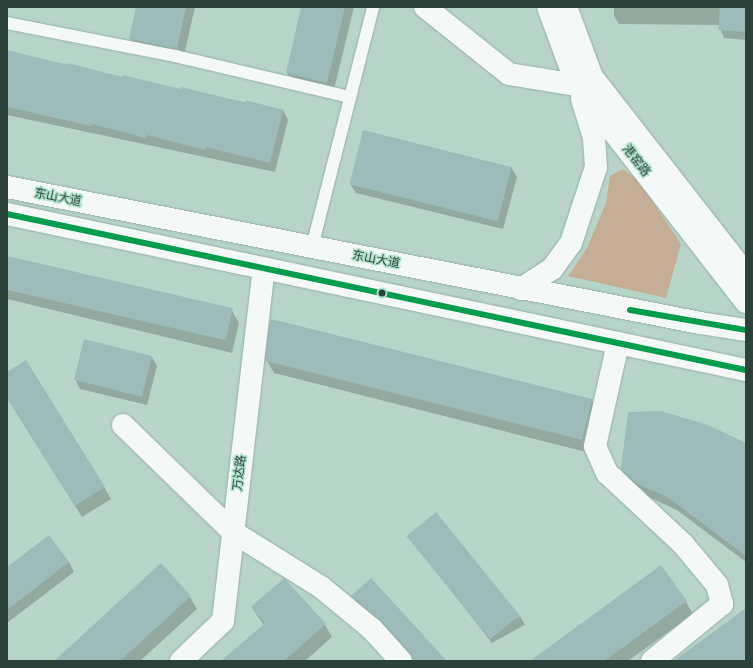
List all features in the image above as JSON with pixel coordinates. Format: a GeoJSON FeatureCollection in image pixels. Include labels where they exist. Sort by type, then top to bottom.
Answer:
{"type":"FeatureCollection","features":[{"type":"Feature","properties":{"kind":"main road"},"geometry":{"type":"LineString","coordinates":[[425,7],[509,74],[577,85],[594,138],[596,167],[571,243],[552,269],[521,289]]}},
{"type":"Feature","properties":{"kind":"main road","name":"港窑路"},"geometry":{"type":"LineString","coordinates":[[548,7],[577,85],[746,302]]}},
{"type":"Feature","properties":{"kind":"main road","name":"港窑路"},"geometry":{"type":"LineString","coordinates":[[566,7],[592,77],[746,274]]}},
{"type":"Feature","properties":{"kind":"main road","name":"东山大道"},"geometry":{"type":"LineString","coordinates":[[7,188],[521,289],[746,330]]}},
{"type":"Feature","properties":{"kind":"main road"},"geometry":{"type":"LineString","coordinates":[[7,214],[746,370]]}},
{"type":"Feature","properties":{"kind":"main road","name":"万达路"},"geometry":{"type":"LineString","coordinates":[[181,661],[223,621],[264,268]]}},
{"type":"Feature","properties":{"kind":"main road"},"geometry":{"type":"LineString","coordinates":[[618,343],[595,446],[607,473],[683,544],[717,585],[722,604],[652,661]]}},
{"type":"Feature","properties":{"kind":"main road"},"geometry":{"type":"LineString","coordinates":[[123,425],[233,532],[321,586],[372,629],[401,661]]}},
{"type":"Feature","properties":{"kind":"lane"},"geometry":{"type":"LineString","coordinates":[[312,247],[373,7]]}},
{"type":"Feature","properties":{"kind":"lane"},"geometry":{"type":"LineString","coordinates":[[7,23],[175,56],[350,96]]}},
{"type":"Feature","properties":{"kind":"shaded area"},"geometry":{"type":"Polygon","coordinates":[[[623,169],[639,181],[681,244],[666,298],[568,276],[587,248],[606,203],[610,176],[623,169]]]}},
{"type":"Feature","properties":{"kind":"building"},"geometry":{"type":"Polygon","coordinates":[[[136,7],[186,7],[177,49],[129,39],[136,7]]]}},
{"type":"Feature","properties":{"kind":"building"},"geometry":{"type":"Polygon","coordinates":[[[301,7],[345,7],[327,83],[286,73],[301,7]]]}},
{"type":"Feature","properties":{"kind":"building"},"geometry":{"type":"Polygon","coordinates":[[[720,7],[746,7],[746,32],[718,30],[720,7]]]}},
{"type":"Feature","properties":{"kind":"building"},"geometry":{"type":"Polygon","coordinates":[[[7,50],[67,65],[68,63],[122,77],[123,75],[180,89],[181,87],[246,103],[246,100],[283,110],[270,163],[205,147],[205,150],[147,135],[146,138],[92,124],[91,126],[7,107],[7,50]]]}},
{"type":"Feature","properties":{"kind":"building"},"geometry":{"type":"Polygon","coordinates":[[[363,130],[511,167],[498,221],[349,184],[363,130]]]}},
{"type":"Feature","properties":{"kind":"building"},"geometry":{"type":"Polygon","coordinates":[[[7,256],[233,308],[226,340],[7,290],[7,256]]]}},
{"type":"Feature","properties":{"kind":"building"},"geometry":{"type":"Polygon","coordinates":[[[271,319],[592,399],[582,440],[261,360],[271,319]]]}},
{"type":"Feature","properties":{"kind":"building"},"geometry":{"type":"Polygon","coordinates":[[[84,339],[152,356],[142,397],[74,380],[84,339]]]}},
{"type":"Feature","properties":{"kind":"building"},"geometry":{"type":"Polygon","coordinates":[[[26,360],[105,487],[75,506],[7,398],[7,372],[26,360]]]}},
{"type":"Feature","properties":{"kind":"building"},"geometry":{"type":"Polygon","coordinates":[[[661,411],[708,425],[746,443],[746,556],[669,498],[636,483],[621,469],[628,412],[661,411]]]}},
{"type":"Feature","properties":{"kind":"building"},"geometry":{"type":"Polygon","coordinates":[[[436,512],[520,615],[490,639],[406,536],[436,512]]]}},
{"type":"Feature","properties":{"kind":"building"},"geometry":{"type":"Polygon","coordinates":[[[49,535],[69,562],[7,610],[7,567],[49,535]]]}},
{"type":"Feature","properties":{"kind":"building"},"geometry":{"type":"Polygon","coordinates":[[[161,563],[191,596],[120,661],[54,661],[161,563]]]}},
{"type":"Feature","properties":{"kind":"building"},"geometry":{"type":"Polygon","coordinates":[[[661,565],[687,601],[604,661],[530,661],[661,565]]]}},
{"type":"Feature","properties":{"kind":"building"},"geometry":{"type":"Polygon","coordinates":[[[284,578],[326,624],[284,661],[221,661],[265,623],[251,607],[284,578]]]}},
{"type":"Feature","properties":{"kind":"building"},"geometry":{"type":"Polygon","coordinates":[[[371,578],[447,661],[413,661],[410,653],[381,621],[351,596],[371,578]]]}},
{"type":"Feature","properties":{"kind":"building"},"geometry":{"type":"Polygon","coordinates":[[[746,608],[746,661],[674,661],[746,608]]]}},
{"type":"Feature","properties":{"kind":"transit line"},"geometry":{"type":"LineString","coordinates":[[7,214],[746,370]]}},
{"type":"Feature","properties":{"kind":"transit line"},"geometry":{"type":"LineString","coordinates":[[630,310],[746,330]]}}]}
